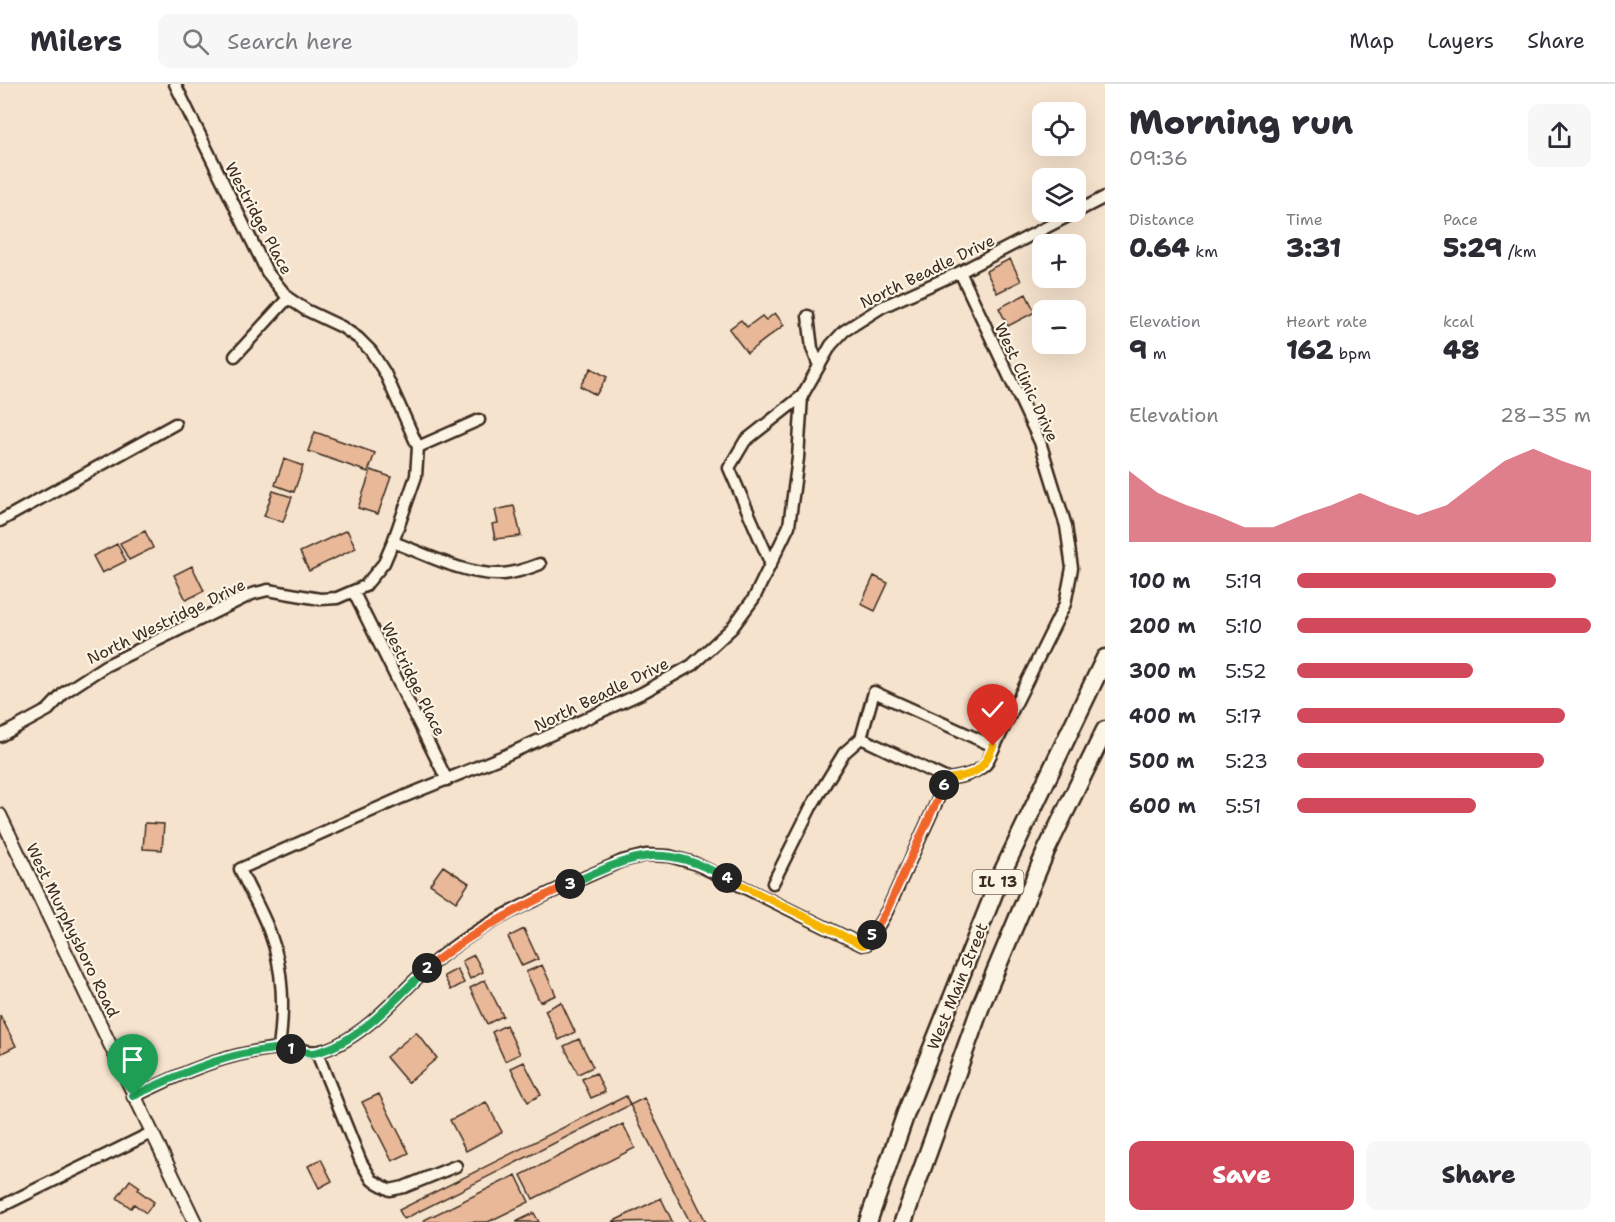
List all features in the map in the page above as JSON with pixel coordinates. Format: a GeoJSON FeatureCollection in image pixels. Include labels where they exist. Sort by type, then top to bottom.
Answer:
{"type":"FeatureCollection","features":[{"type":"Feature","properties":{"kind":"highway","name":"West Main Street"},"geometry":{"type":"LineString","coordinates":[[868,1222],[906,1113],[1002,873],[1105,658]]}},
{"type":"Feature","properties":{"kind":"highway","name":"West Main Street"},"geometry":{"type":"LineString","coordinates":[[903,1222],[982,1003],[1046,851],[1105,730]]}},
{"type":"Feature","properties":{"kind":"street","name":"Westridge Place"},"geometry":{"type":"LineString","coordinates":[[175,84],[256,253],[278,288],[306,310],[352,334]]}},
{"type":"Feature","properties":{"kind":"street","name":"North Beadle Drive"},"geometry":{"type":"LineString","coordinates":[[279,1048],[284,1010],[280,971],[270,932],[240,869],[642,693],[692,665],[732,628],[754,598],[789,526],[798,458],[802,396],[831,345],[844,331],[882,306],[960,272],[1105,197]]}},
{"type":"Feature","properties":{"kind":"street","name":"West Clinic Drive"},"geometry":{"type":"LineString","coordinates":[[947,779],[979,771],[986,764],[1065,604],[1072,568],[1066,526],[1040,442],[960,272]]}},
{"type":"Feature","properties":{"kind":"street"},"geometry":{"type":"LineString","coordinates":[[234,356],[288,298]]}},
{"type":"Feature","properties":{"kind":"street"},"geometry":{"type":"LineString","coordinates":[[808,316],[812,348],[819,366]]}},
{"type":"Feature","properties":{"kind":"street","name":"North Westridge Drive"},"geometry":{"type":"LineString","coordinates":[[0,736],[48,710],[65,692],[105,666],[252,594],[268,590],[320,598],[337,598],[354,592],[374,577],[388,556],[416,476],[418,447],[415,435],[379,363],[371,351],[352,334]]}},
{"type":"Feature","properties":{"kind":"street"},"geometry":{"type":"LineString","coordinates":[[770,562],[729,468],[745,441],[802,396]]}},
{"type":"Feature","properties":{"kind":"street"},"geometry":{"type":"LineString","coordinates":[[418,447],[479,420]]}},
{"type":"Feature","properties":{"kind":"street"},"geometry":{"type":"LineString","coordinates":[[0,521],[176,424]]}},
{"type":"Feature","properties":{"kind":"street"},"geometry":{"type":"LineString","coordinates":[[393,542],[453,564],[492,574],[522,570],[540,564]]}},
{"type":"Feature","properties":{"kind":"street","name":"Westridge Place"},"geometry":{"type":"LineString","coordinates":[[354,592],[447,780]]}},
{"type":"Feature","properties":{"kind":"street"},"geometry":{"type":"LineString","coordinates":[[773,883],[811,807],[844,753],[861,738],[874,692],[993,746]]}},
{"type":"Feature","properties":{"kind":"street"},"geometry":{"type":"LineString","coordinates":[[133,1096],[191,1068],[211,1062],[279,1048],[317,1053],[352,1037],[396,1000],[426,968],[483,928],[622,861],[646,855],[669,856],[694,863],[862,945],[867,944],[887,910],[947,779],[861,738]]}},
{"type":"Feature","properties":{"kind":"street","name":"West Murphysboro Road"},"geometry":{"type":"LineString","coordinates":[[0,815],[195,1222]]}},
{"type":"Feature","properties":{"kind":"street"},"geometry":{"type":"LineString","coordinates":[[317,1053],[361,1162],[372,1180],[390,1190],[404,1187],[456,1166]]}},
{"type":"Feature","properties":{"kind":"street"},"geometry":{"type":"LineString","coordinates":[[0,1207],[152,1133]]}},
{"type":"Feature","properties":{"kind":"building"},"geometry":{"type":"Polygon","coordinates":[[[1010,259],[1021,281],[997,293],[986,271],[1010,259]]]}},
{"type":"Feature","properties":{"kind":"building"},"geometry":{"type":"Polygon","coordinates":[[[1026,294],[1032,306],[1032,314],[1008,326],[999,308],[1026,294]]]}},
{"type":"Feature","properties":{"kind":"building"},"geometry":{"type":"Polygon","coordinates":[[[775,313],[784,325],[747,353],[729,329],[741,320],[747,327],[762,316],[766,320],[775,313]]]}},
{"type":"Feature","properties":{"kind":"building"},"geometry":{"type":"Polygon","coordinates":[[[591,368],[607,377],[596,395],[580,386],[591,368]]]}},
{"type":"Feature","properties":{"kind":"building"},"geometry":{"type":"Polygon","coordinates":[[[315,432],[375,453],[368,472],[308,451],[315,432]]]}},
{"type":"Feature","properties":{"kind":"building"},"geometry":{"type":"Polygon","coordinates":[[[284,459],[303,466],[294,492],[275,485],[284,459]]]}},
{"type":"Feature","properties":{"kind":"building"},"geometry":{"type":"Polygon","coordinates":[[[371,470],[391,477],[378,514],[358,508],[371,470]]]}},
{"type":"Feature","properties":{"kind":"building"},"geometry":{"type":"Polygon","coordinates":[[[273,491],[292,497],[283,522],[264,516],[273,491]]]}},
{"type":"Feature","properties":{"kind":"building"},"geometry":{"type":"Polygon","coordinates":[[[514,506],[521,536],[495,539],[492,524],[498,523],[495,510],[514,506]]]}},
{"type":"Feature","properties":{"kind":"building"},"geometry":{"type":"Polygon","coordinates":[[[347,530],[356,548],[309,571],[300,552],[347,530]]]}},
{"type":"Feature","properties":{"kind":"building"},"geometry":{"type":"Polygon","coordinates":[[[145,531],[153,548],[129,560],[120,543],[145,531]]]}},
{"type":"Feature","properties":{"kind":"building"},"geometry":{"type":"Polygon","coordinates":[[[117,544],[126,561],[102,573],[93,556],[117,544]]]}},
{"type":"Feature","properties":{"kind":"building"},"geometry":{"type":"Polygon","coordinates":[[[192,566],[204,591],[186,600],[174,575],[192,566]]]}},
{"type":"Feature","properties":{"kind":"building"},"geometry":{"type":"Polygon","coordinates":[[[874,576],[888,583],[875,611],[861,604],[874,576]]]}},
{"type":"Feature","properties":{"kind":"building"},"geometry":{"type":"Polygon","coordinates":[[[145,823],[164,824],[162,850],[143,849],[145,823]]]}},
{"type":"Feature","properties":{"kind":"building"},"geometry":{"type":"Polygon","coordinates":[[[443,866],[469,883],[456,902],[430,884],[443,866]]]}},
{"type":"Feature","properties":{"kind":"building"},"geometry":{"type":"Polygon","coordinates":[[[524,929],[538,959],[522,966],[508,937],[524,929]]]}},
{"type":"Feature","properties":{"kind":"building"},"geometry":{"type":"Polygon","coordinates":[[[474,955],[483,972],[470,979],[462,961],[474,955]]]}},
{"type":"Feature","properties":{"kind":"building"},"geometry":{"type":"Polygon","coordinates":[[[542,965],[556,995],[540,1002],[526,972],[542,965]]]}},
{"type":"Feature","properties":{"kind":"building"},"geometry":{"type":"Polygon","coordinates":[[[457,969],[464,983],[451,990],[444,976],[457,969]]]}},
{"type":"Feature","properties":{"kind":"building"},"geometry":{"type":"Polygon","coordinates":[[[485,980],[503,1016],[487,1024],[470,988],[485,980]]]}},
{"type":"Feature","properties":{"kind":"building"},"geometry":{"type":"Polygon","coordinates":[[[561,1002],[575,1032],[559,1040],[545,1010],[561,1002]]]}},
{"type":"Feature","properties":{"kind":"building"},"geometry":{"type":"Polygon","coordinates":[[[0,1015],[16,1046],[0,1054],[0,1015]]]}},
{"type":"Feature","properties":{"kind":"building"},"geometry":{"type":"Polygon","coordinates":[[[506,1025],[520,1054],[505,1061],[492,1032],[506,1025]]]}},
{"type":"Feature","properties":{"kind":"building"},"geometry":{"type":"Polygon","coordinates":[[[416,1032],[437,1058],[408,1083],[386,1057],[416,1032]]]}},
{"type":"Feature","properties":{"kind":"building"},"geometry":{"type":"Polygon","coordinates":[[[579,1039],[593,1067],[578,1074],[564,1046],[579,1039]]]}},
{"type":"Feature","properties":{"kind":"building"},"geometry":{"type":"Polygon","coordinates":[[[524,1062],[541,1095],[528,1102],[511,1068],[524,1062]]]}},
{"type":"Feature","properties":{"kind":"building"},"geometry":{"type":"Polygon","coordinates":[[[596,1073],[605,1092],[591,1098],[582,1079],[596,1073]]]}},
{"type":"Feature","properties":{"kind":"building"},"geometry":{"type":"Polygon","coordinates":[[[379,1094],[409,1153],[392,1161],[362,1102],[379,1094]]]}},
{"type":"Feature","properties":{"kind":"building"},"geometry":{"type":"Polygon","coordinates":[[[626,1096],[630,1105],[404,1219],[399,1210],[626,1096]]]}},
{"type":"Feature","properties":{"kind":"building"},"geometry":{"type":"Polygon","coordinates":[[[644,1098],[706,1222],[690,1222],[630,1105],[644,1098]]]}},
{"type":"Feature","properties":{"kind":"building"},"geometry":{"type":"Polygon","coordinates":[[[486,1102],[502,1132],[466,1151],[450,1120],[486,1102]]]}},
{"type":"Feature","properties":{"kind":"building"},"geometry":{"type":"Polygon","coordinates":[[[623,1124],[635,1148],[533,1199],[521,1175],[623,1124]]]}},
{"type":"Feature","properties":{"kind":"building"},"geometry":{"type":"Polygon","coordinates":[[[321,1159],[332,1181],[319,1188],[308,1166],[321,1159]]]}},
{"type":"Feature","properties":{"kind":"building"},"geometry":{"type":"Polygon","coordinates":[[[516,1175],[529,1202],[488,1222],[425,1222],[424,1220],[516,1175]]]}},
{"type":"Feature","properties":{"kind":"building"},"geometry":{"type":"Polygon","coordinates":[[[130,1180],[140,1187],[138,1190],[154,1202],[146,1213],[134,1204],[131,1208],[117,1198],[130,1180]]]}},
{"type":"Feature","properties":{"kind":"building"},"geometry":{"type":"Polygon","coordinates":[[[661,1198],[672,1221],[612,1222],[661,1198]]]}},
{"type":"Feature","properties":{"kind":"building"},"geometry":{"type":"Polygon","coordinates":[[[534,1213],[539,1222],[516,1222],[534,1213]]]}},
{"type":"Feature","properties":{"kind":"route"},"geometry":{"type":"LineString","coordinates":[[133,1096],[191,1068],[211,1062],[279,1048],[317,1053],[334,1046],[352,1037],[396,1000],[426,968],[483,928],[622,861],[646,855],[669,856],[694,863],[862,945],[867,944],[887,910],[947,779],[979,771],[986,764],[993,746]]}}]}
